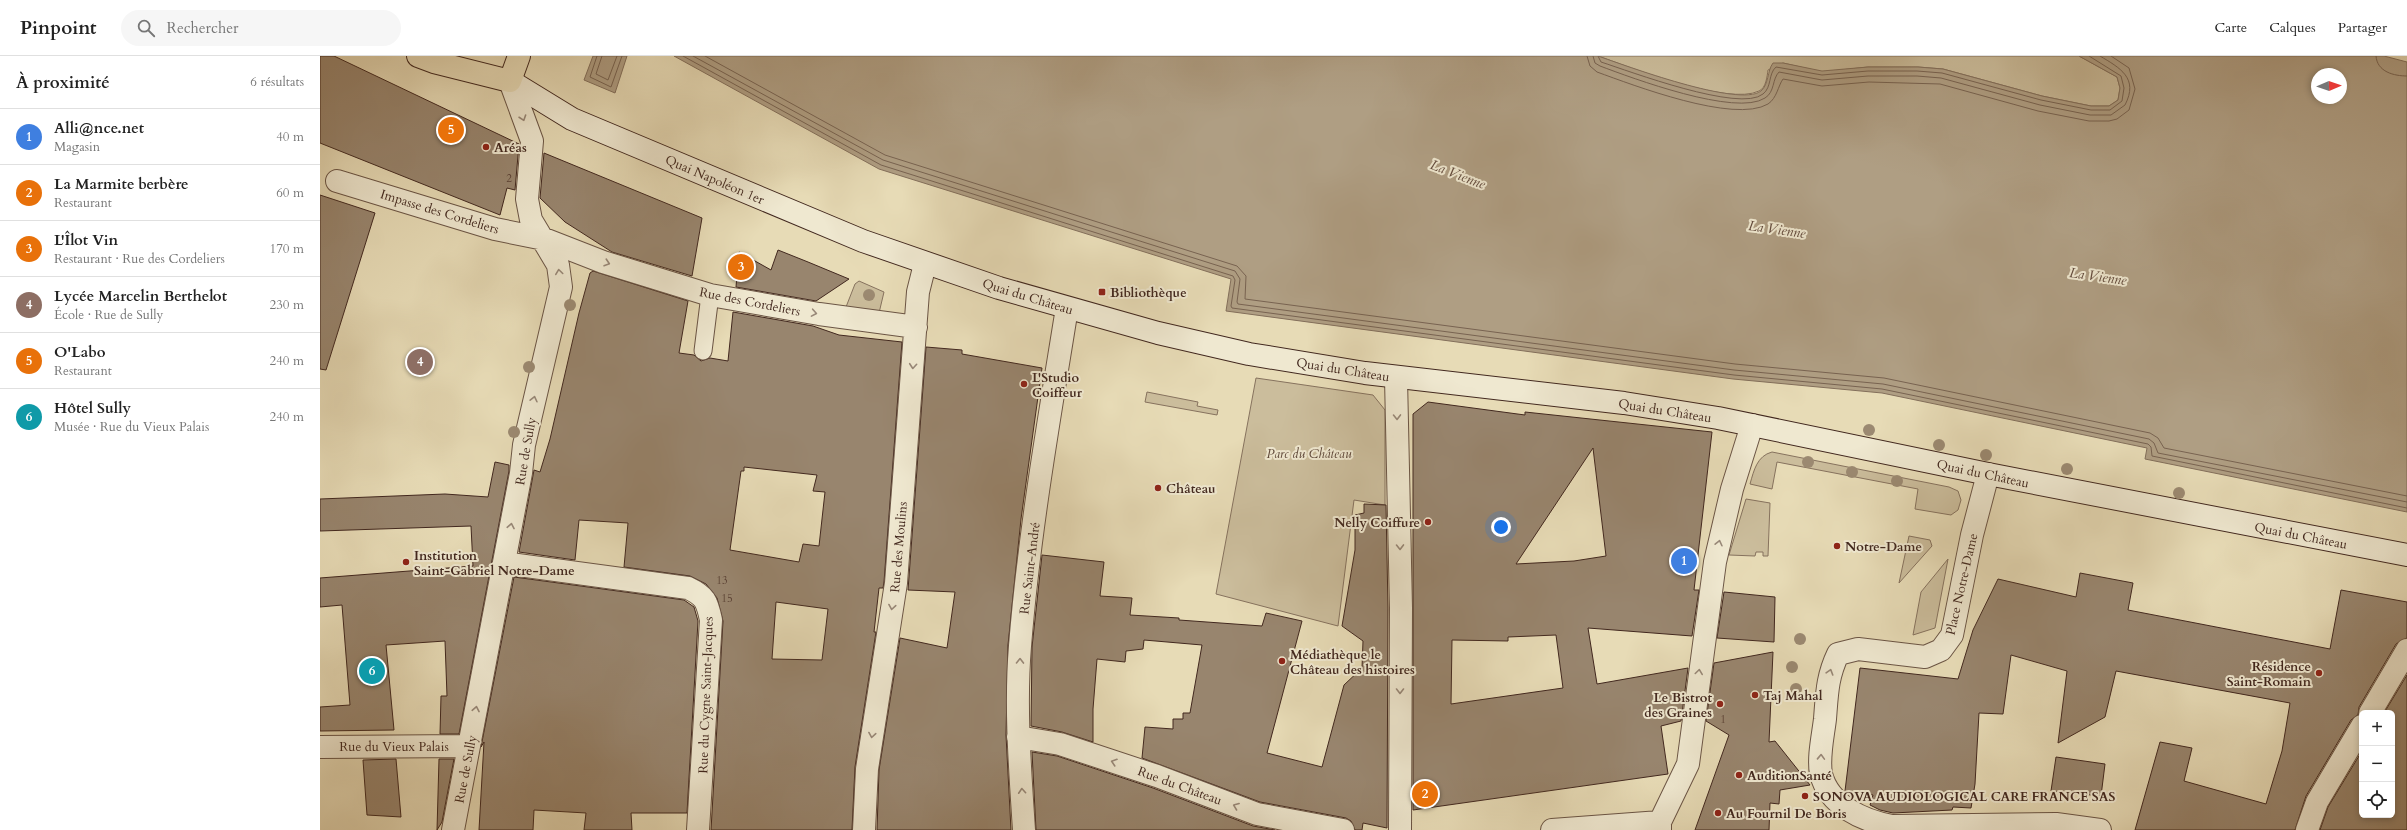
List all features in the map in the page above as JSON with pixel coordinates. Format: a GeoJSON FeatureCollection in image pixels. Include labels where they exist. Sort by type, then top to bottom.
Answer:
{"type":"FeatureCollection","features":[{"type":"Feature","properties":{"kind":"main road"},"geometry":{"type":"LineString","coordinates":[[418,56],[434,62],[510,81],[519,56]]}},
{"type":"Feature","properties":{"kind":"street","name":"Rue de Sully"},"geometry":{"type":"LineString","coordinates":[[453,830],[522,473],[524,445],[561,288],[558,265],[544,238],[531,220],[527,199],[532,141],[510,81]]}},
{"type":"Feature","properties":{"kind":"street","name":"Quai Napoléon 1er"},"geometry":{"type":"LineString","coordinates":[[510,81],[572,119],[863,241],[925,264]]}},
{"type":"Feature","properties":{"kind":"street","name":"Impasse des Cordeliers"},"geometry":{"type":"LineString","coordinates":[[337,181],[496,229],[544,238]]}},
{"type":"Feature","properties":{"kind":"street","name":"Rue des Cordeliers"},"geometry":{"type":"LineString","coordinates":[[544,238],[603,262],[710,295],[820,314],[916,327]]}},
{"type":"Feature","properties":{"kind":"street","name":"Quai du Château"},"geometry":{"type":"LineString","coordinates":[[925,264],[1066,308],[1249,354],[1396,378],[1624,403],[1752,425],[1988,474],[2407,555]]}},
{"type":"Feature","properties":{"kind":"street","name":"Rue des Moulins"},"geometry":{"type":"LineString","coordinates":[[864,830],[867,768],[896,583],[918,292],[925,264]]}},
{"type":"Feature","properties":{"kind":"street","name":"Rue Saint-André"},"geometry":{"type":"LineString","coordinates":[[1024,830],[1018,737],[1020,647],[1034,523],[1066,308]]}},
{"type":"Feature","properties":{"kind":"street"},"geometry":{"type":"LineString","coordinates":[[1396,378],[1401,608],[1400,830]]}},
{"type":"Feature","properties":{"kind":"street"},"geometry":{"type":"LineString","coordinates":[[1552,830],[1660,826],[1688,764],[1690,738],[1715,562],[1732,489],[1752,425]]}},
{"type":"Feature","properties":{"kind":"street","name":"Place Notre-Dame"},"geometry":{"type":"LineString","coordinates":[[1988,474],[1972,536],[1952,635],[1941,650],[1925,657],[1858,649],[1838,654],[1829,672],[1821,756],[1821,775],[1829,790],[1842,805],[1858,816],[1875,823],[1892,826],[1962,828],[2056,824],[2100,830]]}},
{"type":"Feature","properties":{"kind":"street","name":"Rue du Cygne Saint-Jacques"},"geometry":{"type":"LineString","coordinates":[[504,563],[688,588],[701,594],[708,606],[711,620],[698,830]]}},
{"type":"Feature","properties":{"kind":"street"},"geometry":{"type":"LineString","coordinates":[[2372,710],[2407,650]]}},
{"type":"Feature","properties":{"kind":"street"},"geometry":{"type":"LineString","coordinates":[[2307,830],[2317,802],[2359,731]]}},
{"type":"Feature","properties":{"kind":"street","name":"Rue du Château"},"geometry":{"type":"LineString","coordinates":[[1018,737],[1060,744],[1157,776],[1251,822],[1342,830]]}},
{"type":"Feature","properties":{"kind":"street","name":"Rue du Vieux Palais"},"geometry":{"type":"LineString","coordinates":[[320,747],[469,746]]}},
{"type":"Feature","properties":{"kind":"lane"},"geometry":{"type":"LineString","coordinates":[[703,351],[710,295]]}},
{"type":"Feature","properties":{"kind":"green space"},"geometry":{"type":"Polygon","coordinates":[[[1598,56],[2079,56],[2117,77],[2120,88],[2118,100],[2109,106],[2091,106],[2042,96],[1943,69],[1918,67],[1868,67],[1822,72],[1783,63],[1768,70],[1765,85],[1761,90],[1745,94],[1726,93],[1679,83],[1598,56]]]}},
{"type":"Feature","properties":{"kind":"green space"},"geometry":{"type":"Polygon","coordinates":[[[859,281],[884,292],[879,313],[846,307],[855,284],[859,281]]]}},
{"type":"Feature","properties":{"kind":"green space","name":"Parc du Château"},"geometry":{"type":"Polygon","coordinates":[[[1256,378],[1373,395],[1385,410],[1385,505],[1354,500],[1338,626],[1216,594],[1256,378]]]}},
{"type":"Feature","properties":{"kind":"green space"},"geometry":{"type":"Polygon","coordinates":[[[1147,392],[1198,402],[1197,406],[1218,410],[1217,415],[1145,402],[1147,392]]]}},
{"type":"Feature","properties":{"kind":"green space"},"geometry":{"type":"Polygon","coordinates":[[[1772,452],[1949,487],[1958,491],[1961,500],[1958,510],[1951,515],[1915,509],[1918,489],[1777,462],[1772,489],[1750,484],[1757,464],[1763,457],[1772,452]]]}},
{"type":"Feature","properties":{"kind":"green space"},"geometry":{"type":"Polygon","coordinates":[[[1746,499],[1770,503],[1768,556],[1763,556],[1763,552],[1756,552],[1755,556],[1729,555],[1746,499]]]}},
{"type":"Feature","properties":{"kind":"green space"},"geometry":{"type":"Polygon","coordinates":[[[1909,536],[1930,540],[1932,546],[1899,583],[1909,536]]]}},
{"type":"Feature","properties":{"kind":"green space"},"geometry":{"type":"Polygon","coordinates":[[[1948,559],[1935,628],[1913,635],[1921,592],[1948,559]]]}},
{"type":"Feature","properties":{"kind":"water"},"geometry":{"type":"Polygon","coordinates":[[[593,56],[627,56],[615,93],[584,80],[593,56]]]}},
{"type":"Feature","properties":{"kind":"water","name":"La Vienne"},"geometry":{"type":"Polygon","coordinates":[[[674,56],[1598,56],[1655,76],[1707,90],[1730,94],[1749,95],[1761,91],[1764,88],[1773,63],[1783,63],[1822,71],[1868,67],[1918,67],[1943,69],[2042,96],[2091,106],[2109,106],[2118,100],[2120,88],[2117,77],[2079,56],[2384,56],[2407,62],[2407,512],[2145,459],[2147,448],[1882,393],[1733,379],[1226,311],[1231,279],[879,169],[674,56]]]}},
{"type":"Feature","properties":{"kind":"building"},"geometry":{"type":"Polygon","coordinates":[[[320,56],[334,56],[519,144],[515,190],[507,188],[500,215],[320,143],[320,56]]]}},
{"type":"Feature","properties":{"kind":"building"},"geometry":{"type":"Polygon","coordinates":[[[544,153],[702,218],[692,276],[612,252],[565,222],[540,198],[544,153]]]}},
{"type":"Feature","properties":{"kind":"building"},"geometry":{"type":"Polygon","coordinates":[[[320,195],[375,213],[326,370],[320,369],[320,195]]]}},
{"type":"Feature","properties":{"kind":"building"},"geometry":{"type":"Polygon","coordinates":[[[778,250],[849,279],[816,301],[736,287],[739,252],[771,270],[778,250]]]}},
{"type":"Feature","properties":{"kind":"building"},"geometry":{"type":"Polygon","coordinates":[[[593,271],[688,301],[679,353],[694,355],[701,361],[710,358],[728,361],[733,312],[813,326],[839,335],[902,342],[884,582],[883,588],[879,588],[874,632],[876,632],[855,767],[852,830],[711,830],[723,621],[717,598],[706,584],[690,576],[624,567],[628,523],[579,520],[575,560],[519,552],[534,470],[540,472],[550,439],[579,313],[590,273],[593,271]],[[744,467],[744,471],[741,471],[730,550],[799,562],[803,544],[819,546],[825,492],[813,491],[817,475],[744,467]],[[776,602],[772,659],[822,660],[828,609],[776,602]]]}},
{"type":"Feature","properties":{"kind":"building"},"geometry":{"type":"Polygon","coordinates":[[[926,347],[962,350],[962,354],[1042,368],[1021,519],[1008,645],[1006,735],[1011,830],[877,830],[879,770],[900,638],[947,648],[955,592],[908,590],[926,347]]]}},
{"type":"Feature","properties":{"kind":"building"},"geometry":{"type":"Polygon","coordinates":[[[1428,402],[1525,415],[1525,412],[1712,432],[1694,590],[1699,590],[1692,636],[1588,628],[1597,684],[1688,668],[1681,721],[1661,726],[1668,774],[1413,810],[1413,414],[1428,402]],[[1593,448],[1516,564],[1574,561],[1606,556],[1593,448]],[[1556,635],[1508,637],[1508,641],[1452,640],[1451,704],[1563,688],[1556,635]]]}},
{"type":"Feature","properties":{"kind":"building"},"geometry":{"type":"Polygon","coordinates":[[[495,462],[509,465],[509,471],[459,734],[440,734],[441,696],[447,696],[445,641],[386,645],[394,730],[320,731],[320,707],[350,705],[342,605],[320,607],[320,578],[473,566],[471,526],[320,531],[320,499],[445,494],[488,497],[495,462]]]}},
{"type":"Feature","properties":{"kind":"building"},"geometry":{"type":"Polygon","coordinates":[[[1364,504],[1386,505],[1388,608],[1387,828],[1363,823],[1362,830],[1355,830],[1351,821],[1346,818],[1260,802],[1142,758],[1145,727],[1173,729],[1173,719],[1183,719],[1183,713],[1190,713],[1202,645],[1144,640],[1143,649],[1126,651],[1125,662],[1097,659],[1093,709],[1093,742],[1062,732],[1031,726],[1032,647],[1042,555],[1104,562],[1100,596],[1132,598],[1130,615],[1262,626],[1266,613],[1302,621],[1267,753],[1322,767],[1344,685],[1362,668],[1363,641],[1342,626],[1355,550],[1355,515],[1364,513],[1364,504]]]}},
{"type":"Feature","properties":{"kind":"building"},"geometry":{"type":"Polygon","coordinates":[[[2080,573],[2133,583],[2128,610],[2330,649],[2341,590],[2407,602],[2407,638],[2396,644],[2359,707],[2358,715],[2351,720],[2306,796],[2295,830],[2135,830],[2160,742],[2192,748],[2184,781],[2266,804],[2282,751],[2290,703],[2116,671],[2105,717],[2058,743],[2067,671],[2011,655],[2003,714],[1979,713],[1975,784],[1971,808],[1953,807],[1952,810],[1893,813],[1880,810],[1870,805],[1873,795],[1845,791],[1860,668],[1958,679],[1973,630],[1998,579],[2076,597],[2080,573]]]}},
{"type":"Feature","properties":{"kind":"building"},"geometry":{"type":"Polygon","coordinates":[[[514,577],[684,600],[694,607],[698,621],[687,813],[631,813],[632,830],[584,830],[586,813],[534,810],[533,830],[479,830],[484,742],[481,747],[514,577]]]}},
{"type":"Feature","properties":{"kind":"building"},"geometry":{"type":"Polygon","coordinates":[[[1724,592],[1775,597],[1774,642],[1717,638],[1724,592]]]}},
{"type":"Feature","properties":{"kind":"building"},"geometry":{"type":"Polygon","coordinates":[[[1773,652],[1769,742],[1775,741],[1810,785],[1780,790],[1779,804],[1770,803],[1769,830],[1695,830],[1729,735],[1706,721],[1714,663],[1773,652]]]}},
{"type":"Feature","properties":{"kind":"building"},"geometry":{"type":"Polygon","coordinates":[[[2407,675],[2407,830],[2320,830],[2328,807],[2359,756],[2359,818],[2395,818],[2395,710],[2386,710],[2407,675]]]}},
{"type":"Feature","properties":{"kind":"building"},"geometry":{"type":"Polygon","coordinates":[[[1032,752],[1057,756],[1153,788],[1253,826],[1275,830],[1036,830],[1032,752]]]}},
{"type":"Feature","properties":{"kind":"building"},"geometry":{"type":"Polygon","coordinates":[[[2056,757],[2105,764],[2101,796],[2051,791],[2056,757]]]}},
{"type":"Feature","properties":{"kind":"building"},"geometry":{"type":"Polygon","coordinates":[[[396,759],[401,817],[367,815],[363,760],[396,759]]]}},
{"type":"Feature","properties":{"kind":"building"},"geometry":{"type":"Polygon","coordinates":[[[439,759],[454,759],[442,822],[437,830],[439,759]]]}},
{"type":"Feature","properties":{"kind":"place","name":"O'Labo"},"geometry":{"type":"Point","coordinates":[451,130]}},
{"type":"Feature","properties":{"kind":"place","name":"Aréas"},"geometry":{"type":"Point","coordinates":[486,147]}},
{"type":"Feature","properties":{"kind":"place","name":"L'Îlot Vin"},"geometry":{"type":"Point","coordinates":[741,267]}},
{"type":"Feature","properties":{"kind":"place","name":"Bibliothèque"},"geometry":{"type":"Point","coordinates":[1102,292]}},
{"type":"Feature","properties":{"kind":"place","name":"Lycée Marcelin Berthelot"},"geometry":{"type":"Point","coordinates":[420,362]}},
{"type":"Feature","properties":{"kind":"place","name":"L'Studio Coiffeur"},"geometry":{"type":"Point","coordinates":[1024,384]}},
{"type":"Feature","properties":{"kind":"place","name":"Château"},"geometry":{"type":"Point","coordinates":[1158,488]}},
{"type":"Feature","properties":{"kind":"place","name":"Nelly Coiffure"},"geometry":{"type":"Point","coordinates":[1428,522]}},
{"type":"Feature","properties":{"kind":"place","name":"Notre-Dame"},"geometry":{"type":"Point","coordinates":[1837,546]}},
{"type":"Feature","properties":{"kind":"place","name":"Alli@nce.net"},"geometry":{"type":"Point","coordinates":[1684,561]}},
{"type":"Feature","properties":{"kind":"place","name":"Institution Saint-Gabriel Notre-Dame"},"geometry":{"type":"Point","coordinates":[406,562]}},
{"type":"Feature","properties":{"kind":"place","name":"Médiathèque le Château des histoires"},"geometry":{"type":"Point","coordinates":[1282,661]}},
{"type":"Feature","properties":{"kind":"place","name":"Hôtel Sully"},"geometry":{"type":"Point","coordinates":[372,671]}},
{"type":"Feature","properties":{"kind":"place","name":"Résidence Saint-Romain"},"geometry":{"type":"Point","coordinates":[2319,673]}},
{"type":"Feature","properties":{"kind":"place","name":"Taj Mahal"},"geometry":{"type":"Point","coordinates":[1755,695]}},
{"type":"Feature","properties":{"kind":"place","name":"Le Bistrot des Graines"},"geometry":{"type":"Point","coordinates":[1720,704]}},
{"type":"Feature","properties":{"kind":"place","name":"AuditionSanté"},"geometry":{"type":"Point","coordinates":[1739,775]}},
{"type":"Feature","properties":{"kind":"place","name":"La Marmite berbère"},"geometry":{"type":"Point","coordinates":[1425,794]}},
{"type":"Feature","properties":{"kind":"place","name":"SONOVA AUDIOLOGICAL CARE FRANCE SAS"},"geometry":{"type":"Point","coordinates":[1805,796]}},
{"type":"Feature","properties":{"kind":"place","name":"Au Fournil De Boris"},"geometry":{"type":"Point","coordinates":[1718,813]}}]}
